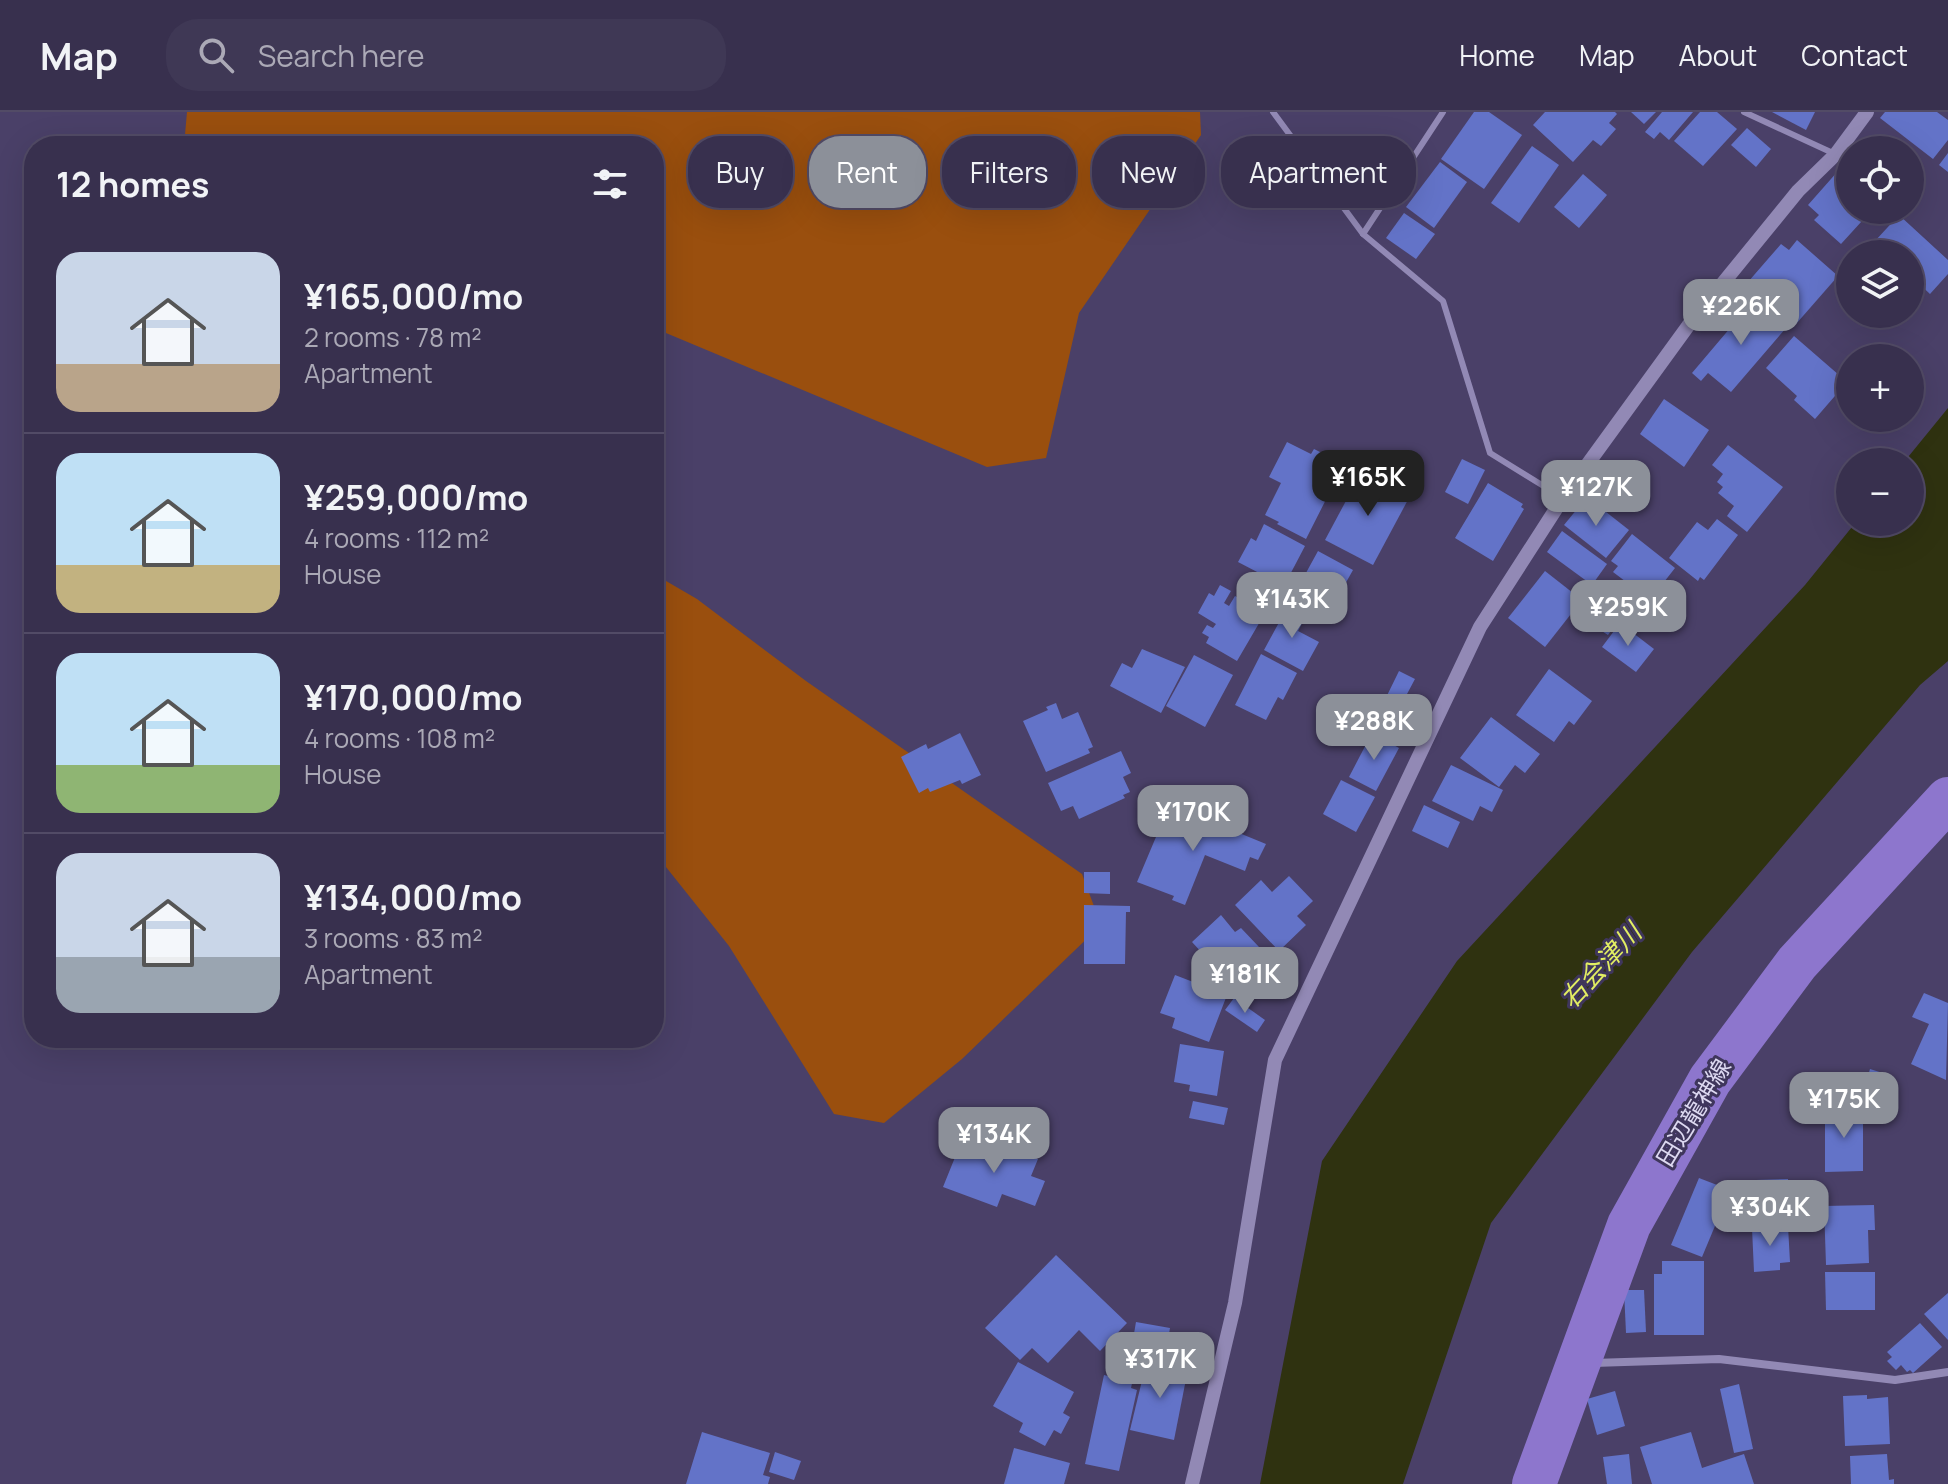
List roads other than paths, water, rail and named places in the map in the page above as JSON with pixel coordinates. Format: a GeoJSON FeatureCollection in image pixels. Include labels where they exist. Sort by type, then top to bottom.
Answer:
{"type":"FeatureCollection","features":[{"type":"Feature","properties":{"kind":"main road","name":"田辺龍神線"},"geometry":{"type":"LineString","coordinates":[[1534,1484],[1629,1225],[1710,1080],[1797,963],[1948,799]]}},
{"type":"Feature","properties":{"kind":"street"},"geometry":{"type":"LineString","coordinates":[[1849,136],[1867,112]]}},
{"type":"Feature","properties":{"kind":"street"},"geometry":{"type":"LineString","coordinates":[[1192,1484],[1235,1303],[1275,1060],[1480,627],[1563,498],[1688,326],[1798,191],[1836,154]]}},
{"type":"Feature","properties":{"kind":"street"},"geometry":{"type":"LineString","coordinates":[[1577,1363],[1719,1359],[1895,1380],[1948,1372]]}},
{"type":"Feature","properties":{"kind":"lane"},"geometry":{"type":"LineString","coordinates":[[1273,112],[1363,234],[1443,301],[1490,453],[1563,498]]}},
{"type":"Feature","properties":{"kind":"lane"},"geometry":{"type":"LineString","coordinates":[[1363,234],[1443,112]]}},
{"type":"Feature","properties":{"kind":"lane"},"geometry":{"type":"LineString","coordinates":[[1744,112],[1836,154]]}},
{"type":"Feature","properties":{"kind":"water","name":"右会津川"},"geometry":{"type":"Polygon","coordinates":[[[1948,408],[1948,661],[1920,685],[1692,952],[1491,1223],[1403,1484],[1260,1484],[1322,1161],[1457,961],[1805,585],[1845,536],[1924,536],[1924,448],[1915,448],[1948,408]]]}}]}
